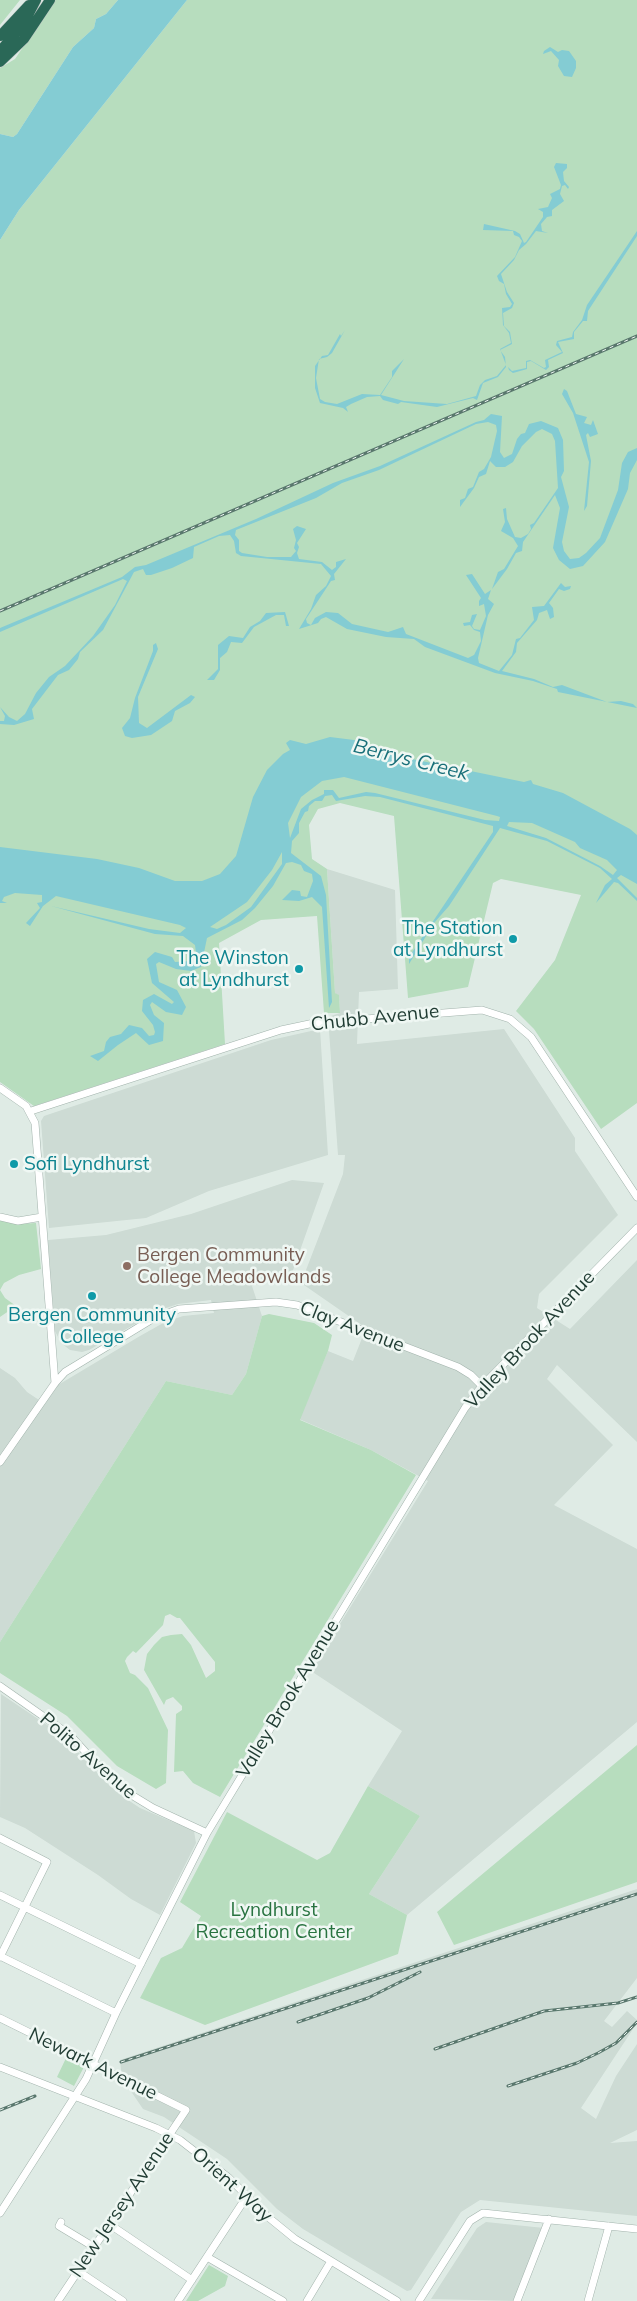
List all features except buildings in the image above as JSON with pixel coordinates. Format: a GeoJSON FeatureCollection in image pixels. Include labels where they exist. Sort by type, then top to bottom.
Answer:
{"type":"FeatureCollection","features":[{"type":"Feature","properties":{"kind":"highway"},"geometry":{"type":"LineString","coordinates":[[0,36],[34,0]]}},
{"type":"Feature","properties":{"kind":"highway"},"geometry":{"type":"LineString","coordinates":[[0,43],[34,0]]}},
{"type":"Feature","properties":{"kind":"highway"},"geometry":{"type":"LineString","coordinates":[[0,50],[23,25],[34,0]]}},
{"type":"Feature","properties":{"kind":"highway"},"geometry":{"type":"LineString","coordinates":[[0,62],[24,39],[50,0]]}},
{"type":"Feature","properties":{"kind":"street","name":"Chubb Avenue"},"geometry":{"type":"LineString","coordinates":[[31,1111],[281,1030],[317,1023],[482,1010],[510,1019],[531,1037],[637,1197]]}},
{"type":"Feature","properties":{"kind":"street"},"geometry":{"type":"LineString","coordinates":[[0,1088],[31,1111],[35,1122],[55,1383]]}},
{"type":"Feature","properties":{"kind":"street"},"geometry":{"type":"LineString","coordinates":[[0,1217],[18,1221],[42,1217]]}},
{"type":"Feature","properties":{"kind":"street","name":"Valley Brook Avenue"},"geometry":{"type":"LineString","coordinates":[[0,2213],[76,2096],[207,1832],[465,1408],[482,1386],[637,1228]]}},
{"type":"Feature","properties":{"kind":"street","name":"Clay Avenue"},"geometry":{"type":"LineString","coordinates":[[0,1462],[55,1383],[72,1368],[170,1311],[276,1302],[307,1308],[458,1367],[482,1386]]}},
{"type":"Feature","properties":{"kind":"street","name":"Polito Avenue"},"geometry":{"type":"LineString","coordinates":[[0,1686],[70,1735],[101,1769],[125,1791],[153,1808],[207,1832]]}},
{"type":"Feature","properties":{"kind":"street"},"geometry":{"type":"LineString","coordinates":[[0,1838],[47,1862],[0,1956],[116,2013]]}},
{"type":"Feature","properties":{"kind":"street"},"geometry":{"type":"LineString","coordinates":[[0,1895],[141,1964]]}},
{"type":"Feature","properties":{"kind":"street","name":"Newark Avenue"},"geometry":{"type":"LineString","coordinates":[[0,2018],[186,2110]]}},
{"type":"Feature","properties":{"kind":"street","name":"Orient Way"},"geometry":{"type":"LineString","coordinates":[[0,2067],[170,2134],[193,2149],[247,2196],[281,2229],[397,2301]]}},
{"type":"Feature","properties":{"kind":"street","name":"New Jersey Avenue"},"geometry":{"type":"LineString","coordinates":[[58,2301],[186,2110]]}},
{"type":"Feature","properties":{"kind":"street"},"geometry":{"type":"LineString","coordinates":[[178,2301],[247,2196]]}},
{"type":"Feature","properties":{"kind":"street"},"geometry":{"type":"LineString","coordinates":[[418,2301],[470,2221],[478,2214],[488,2212],[637,2229]]}},
{"type":"Feature","properties":{"kind":"street"},"geometry":{"type":"LineString","coordinates":[[517,2301],[549,2219]]}},
{"type":"Feature","properties":{"kind":"street"},"geometry":{"type":"LineString","coordinates":[[61,2222],[58,2226],[94,2247]]}},
{"type":"Feature","properties":{"kind":"street"},"geometry":{"type":"LineString","coordinates":[[110,2224],[192,2280]]}},
{"type":"Feature","properties":{"kind":"street"},"geometry":{"type":"LineString","coordinates":[[588,2301],[609,2226]]}},
{"type":"Feature","properties":{"kind":"street"},"geometry":{"type":"LineString","coordinates":[[207,2257],[283,2301]]}},
{"type":"Feature","properties":{"kind":"street"},"geometry":{"type":"LineString","coordinates":[[307,2301],[331,2261]]}},
{"type":"Feature","properties":{"kind":"street"},"geometry":{"type":"LineString","coordinates":[[78,2271],[124,2301]]}},
{"type":"Feature","properties":{"kind":"shaded area"},"geometry":{"type":"Polygon","coordinates":[[[327,869],[395,890],[398,989],[359,992],[357,1044],[504,1029],[575,1138],[575,1151],[618,1215],[539,1294],[537,1308],[570,1329],[637,1260],[637,1442],[557,1365],[547,1379],[613,1445],[554,1505],[637,1549],[637,1722],[407,1915],[369,1894],[420,1816],[368,1786],[402,1731],[311,1671],[428,1481],[371,1450],[299,1419],[328,1351],[353,1361],[366,1328],[301,1283],[343,1174],[345,1155],[338,1155],[328,1017],[340,1013],[339,996],[335,993],[327,869]]]}},
{"type":"Feature","properties":{"kind":"shaded area"},"geometry":{"type":"Polygon","coordinates":[[[320,1029],[328,1155],[209,1191],[146,1218],[49,1228],[41,1121],[44,1116],[271,1040],[320,1029]]]}},
{"type":"Feature","properties":{"kind":"shaded area"},"geometry":{"type":"Polygon","coordinates":[[[292,1180],[324,1183],[292,1273],[252,1286],[262,1316],[246,1374],[232,1395],[166,1381],[0,1642],[0,1368],[15,1378],[27,1392],[45,1404],[58,1385],[165,1322],[183,1316],[214,1313],[211,1300],[178,1304],[160,1310],[89,1350],[82,1352],[70,1350],[61,1343],[55,1331],[48,1240],[106,1235],[191,1214],[292,1180]]]}},
{"type":"Feature","properties":{"kind":"shaded area"},"geometry":{"type":"Polygon","coordinates":[[[1,1694],[62,1735],[111,1787],[122,1796],[140,1808],[194,1831],[196,1843],[160,1915],[131,1899],[98,1875],[25,1828],[0,1817],[1,1694]]]}},
{"type":"Feature","properties":{"kind":"shaded area"},"geometry":{"type":"Polygon","coordinates":[[[637,1889],[637,1978],[604,2021],[612,2027],[627,2011],[637,2020],[637,2023],[581,2108],[596,2119],[616,2076],[637,2044],[637,2130],[610,2143],[637,2141],[637,2216],[480,2200],[461,2212],[411,2290],[407,2291],[303,2229],[277,2209],[227,2159],[164,2117],[143,2109],[122,2078],[120,2060],[637,1889]]]}},
{"type":"Feature","properties":{"kind":"shaded area"},"geometry":{"type":"Polygon","coordinates":[[[486,2222],[544,2228],[516,2301],[431,2299],[477,2228],[486,2222]]]}},
{"type":"Feature","properties":{"kind":"green space"},"geometry":{"type":"Polygon","coordinates":[[[0,0],[20,0],[0,25],[0,0]]]}},
{"type":"Feature","properties":{"kind":"green space"},"geometry":{"type":"Polygon","coordinates":[[[55,0],[118,0],[106,14],[96,19],[94,28],[73,47],[17,134],[13,137],[0,134],[0,68],[15,59],[55,0]]]}},
{"type":"Feature","properties":{"kind":"green space"},"geometry":{"type":"Polygon","coordinates":[[[187,0],[637,0],[637,1103],[601,1129],[534,1029],[516,1011],[555,960],[581,895],[501,879],[493,883],[468,987],[408,998],[394,816],[340,803],[318,809],[309,825],[312,859],[327,869],[335,993],[339,995],[340,1013],[324,1013],[317,916],[261,920],[219,943],[225,1044],[34,1106],[0,1082],[0,240],[19,210],[187,0]]]}},
{"type":"Feature","properties":{"kind":"green space"},"geometry":{"type":"Polygon","coordinates":[[[0,1219],[17,1224],[36,1223],[41,1269],[19,1275],[4,1283],[0,1290],[0,1219]]]}},
{"type":"Feature","properties":{"kind":"green space"},"geometry":{"type":"Polygon","coordinates":[[[0,1290],[5,1298],[16,1306],[0,1317],[0,1290]]]}},
{"type":"Feature","properties":{"kind":"green space"},"geometry":{"type":"Polygon","coordinates":[[[269,1314],[314,1323],[332,1335],[328,1351],[300,1420],[371,1450],[416,1475],[220,1797],[193,1783],[183,1771],[174,1772],[176,1714],[182,1710],[182,1706],[173,1697],[166,1700],[164,1705],[144,1670],[147,1654],[162,1637],[171,1635],[182,1634],[191,1645],[206,1678],[215,1671],[215,1662],[180,1618],[170,1614],[165,1616],[163,1625],[136,1653],[133,1651],[127,1657],[125,1661],[130,1673],[135,1675],[148,1688],[168,1730],[166,1783],[156,1789],[117,1766],[67,1716],[0,1673],[0,1642],[166,1381],[232,1395],[246,1374],[262,1316],[269,1314]]]}},
{"type":"Feature","properties":{"kind":"green space"},"geometry":{"type":"Polygon","coordinates":[[[637,1745],[637,1882],[454,1945],[437,1912],[637,1745]]]}},
{"type":"Feature","properties":{"kind":"green space","name":"Lyndhurst Recreation Center"},"geometry":{"type":"Polygon","coordinates":[[[368,1786],[420,1816],[369,1894],[407,1915],[398,1954],[205,2025],[140,1998],[161,1958],[182,1948],[201,1916],[180,1902],[227,1812],[317,1860],[330,1853],[368,1786]]]}},
{"type":"Feature","properties":{"kind":"green space"},"geometry":{"type":"Polygon","coordinates":[[[67,2056],[85,2065],[74,2086],[57,2077],[67,2056]]]}},
{"type":"Feature","properties":{"kind":"green space"},"geometry":{"type":"Polygon","coordinates":[[[209,2265],[228,2276],[225,2286],[198,2301],[186,2301],[209,2265]]]}},
{"type":"Feature","properties":{"kind":"water"},"geometry":{"type":"Polygon","coordinates":[[[118,0],[187,0],[19,210],[0,240],[0,134],[13,137],[17,134],[73,47],[94,28],[96,19],[106,14],[118,0]]]}},
{"type":"Feature","properties":{"kind":"water"},"geometry":{"type":"Polygon","coordinates":[[[550,47],[558,52],[562,50],[569,51],[576,61],[576,68],[572,77],[564,76],[558,66],[559,60],[551,51],[543,54],[550,47]]]}},
{"type":"Feature","properties":{"kind":"water"},"geometry":{"type":"Polygon","coordinates":[[[556,163],[567,164],[567,168],[563,172],[564,181],[569,187],[568,189],[565,185],[562,186],[560,194],[564,201],[552,210],[552,216],[547,217],[541,224],[542,231],[548,233],[536,231],[519,250],[514,260],[501,274],[507,292],[514,303],[512,308],[503,313],[504,326],[510,332],[512,344],[500,350],[511,343],[509,333],[503,325],[502,308],[510,307],[512,304],[506,294],[504,284],[499,281],[497,276],[515,257],[522,241],[514,235],[513,231],[483,230],[484,224],[515,231],[520,234],[524,243],[526,242],[543,217],[543,212],[538,209],[548,207],[552,198],[550,194],[560,189],[561,185],[554,167],[556,163]]]}},
{"type":"Feature","properties":{"kind":"water"},"geometry":{"type":"Polygon","coordinates":[[[637,231],[637,236],[588,311],[587,321],[583,321],[574,332],[574,339],[558,342],[563,353],[548,360],[549,367],[546,370],[531,361],[527,362],[527,369],[513,373],[509,370],[508,367],[512,371],[526,368],[526,361],[530,360],[544,368],[546,367],[545,360],[562,352],[556,345],[557,341],[572,337],[573,332],[582,320],[587,305],[637,231]]]}},
{"type":"Feature","properties":{"kind":"water"},"geometry":{"type":"Polygon","coordinates":[[[345,330],[332,353],[327,357],[320,359],[322,356],[328,355],[340,334],[341,336],[345,330]]]}},
{"type":"Feature","properties":{"kind":"water"},"geometry":{"type":"Polygon","coordinates":[[[404,359],[381,395],[404,401],[447,404],[476,396],[480,385],[485,380],[497,376],[506,365],[506,367],[498,377],[483,383],[477,400],[473,398],[437,407],[401,402],[398,404],[383,400],[380,396],[367,397],[346,407],[348,412],[343,408],[320,403],[315,388],[315,366],[319,361],[316,378],[320,399],[337,404],[362,394],[380,395],[392,377],[392,371],[404,359]]]}},
{"type":"Feature","properties":{"kind":"water"},"geometry":{"type":"Polygon","coordinates":[[[564,389],[567,391],[576,414],[587,417],[584,423],[591,425],[593,420],[598,434],[590,437],[588,433],[586,435],[591,461],[587,506],[584,511],[589,462],[573,413],[562,394],[564,389]]]}},
{"type":"Feature","properties":{"kind":"water"},"geometry":{"type":"Polygon","coordinates":[[[491,414],[502,416],[500,452],[504,458],[512,454],[517,439],[521,434],[525,433],[529,424],[541,421],[558,428],[563,440],[564,471],[561,477],[569,507],[562,542],[564,551],[570,559],[579,558],[600,538],[618,490],[622,463],[628,452],[637,448],[637,460],[630,473],[628,489],[605,542],[583,566],[570,569],[559,560],[553,548],[560,508],[555,495],[523,542],[522,551],[516,553],[492,589],[498,572],[504,569],[518,546],[513,538],[501,531],[505,522],[503,509],[506,508],[507,519],[515,537],[521,538],[528,534],[531,529],[530,525],[534,523],[558,488],[555,441],[552,434],[542,429],[536,432],[522,446],[513,462],[505,467],[496,467],[490,461],[486,474],[479,477],[474,488],[460,507],[460,500],[465,498],[468,489],[473,487],[479,472],[484,469],[491,457],[497,431],[496,425],[488,422],[476,424],[379,470],[342,483],[316,498],[236,530],[235,535],[239,540],[239,551],[267,557],[291,557],[296,551],[294,548],[296,540],[293,529],[297,526],[306,529],[297,543],[299,559],[322,562],[332,570],[336,567],[336,562],[346,559],[334,574],[335,580],[331,581],[306,619],[307,623],[311,625],[315,618],[326,612],[338,613],[352,624],[388,632],[403,627],[406,634],[468,658],[474,655],[481,641],[480,632],[474,630],[470,625],[464,626],[463,623],[470,622],[472,615],[477,614],[472,626],[474,629],[480,630],[486,616],[484,604],[479,606],[481,598],[466,575],[472,574],[485,594],[491,590],[488,599],[494,604],[488,615],[478,658],[479,663],[499,671],[512,655],[516,639],[520,638],[534,620],[532,607],[544,606],[561,583],[565,587],[571,586],[570,589],[564,591],[559,589],[549,603],[553,608],[554,617],[550,619],[547,610],[539,613],[537,620],[517,643],[516,652],[502,671],[534,679],[553,687],[562,685],[607,702],[558,692],[557,689],[533,681],[495,673],[425,647],[414,639],[386,637],[347,629],[326,617],[318,623],[299,629],[311,609],[316,595],[326,586],[331,576],[321,564],[241,556],[236,553],[234,541],[230,535],[219,536],[194,547],[193,558],[172,568],[151,575],[146,575],[143,569],[134,572],[103,630],[80,652],[78,659],[69,670],[58,675],[32,709],[34,719],[14,725],[0,724],[0,721],[4,721],[5,716],[0,707],[9,717],[17,721],[25,714],[36,693],[49,677],[65,666],[93,636],[115,605],[127,581],[123,579],[0,632],[0,628],[122,577],[135,567],[146,565],[256,519],[333,483],[380,466],[484,420],[491,414]]]}},
{"type":"Feature","properties":{"kind":"water"},"geometry":{"type":"Polygon","coordinates":[[[285,612],[289,626],[286,626],[284,615],[276,615],[254,627],[242,643],[231,642],[227,652],[220,658],[220,670],[214,680],[207,680],[218,669],[218,645],[229,636],[243,638],[250,627],[260,621],[266,613],[285,612]]]}},
{"type":"Feature","properties":{"kind":"water"},"geometry":{"type":"Polygon","coordinates":[[[156,643],[158,649],[138,697],[139,723],[147,728],[191,695],[195,697],[190,703],[175,711],[172,721],[151,735],[132,738],[125,736],[122,728],[130,718],[135,698],[153,651],[153,645],[156,643]]]}},
{"type":"Feature","properties":{"kind":"water"},"geometry":{"type":"Polygon","coordinates":[[[621,701],[633,704],[637,708],[607,702],[621,701]]]}},
{"type":"Feature","properties":{"kind":"water","name":"Berrys Creek"},"geometry":{"type":"Polygon","coordinates":[[[330,737],[354,740],[412,759],[524,782],[531,780],[533,784],[563,793],[630,829],[637,835],[637,884],[621,875],[617,878],[637,898],[637,901],[618,883],[614,882],[596,903],[605,885],[612,879],[600,868],[547,841],[500,828],[449,906],[434,923],[409,964],[409,957],[493,832],[493,826],[380,797],[365,796],[336,801],[332,795],[325,796],[322,801],[315,801],[309,806],[308,811],[305,812],[299,823],[299,833],[292,841],[291,853],[321,876],[326,895],[332,1002],[329,1008],[322,907],[312,897],[299,901],[282,900],[292,890],[300,891],[301,896],[307,897],[313,881],[312,874],[304,871],[301,865],[292,862],[286,863],[273,886],[255,908],[242,920],[207,938],[201,967],[191,971],[176,969],[159,962],[156,964],[159,982],[177,990],[186,1007],[182,1015],[166,1012],[152,1002],[150,1005],[154,1015],[164,1023],[163,1041],[149,1045],[136,1033],[98,1061],[90,1056],[104,1051],[106,1042],[110,1037],[121,1034],[129,1025],[142,1028],[149,1036],[154,1035],[153,1025],[142,1011],[143,1000],[154,994],[172,1004],[174,1002],[152,983],[147,959],[155,952],[172,957],[175,962],[192,961],[196,953],[195,945],[183,936],[155,934],[51,906],[149,929],[180,933],[186,928],[180,925],[56,896],[43,906],[30,926],[26,923],[40,908],[37,903],[42,902],[42,895],[15,893],[4,897],[2,901],[7,903],[0,903],[0,847],[97,859],[139,868],[175,881],[202,881],[220,874],[236,856],[253,797],[267,770],[283,754],[290,750],[286,743],[290,740],[306,744],[330,737]],[[344,777],[322,781],[301,797],[288,823],[290,838],[301,809],[312,800],[324,794],[324,790],[333,790],[339,798],[366,792],[375,793],[485,820],[499,821],[500,817],[497,816],[344,777]],[[509,822],[507,826],[546,838],[600,866],[613,875],[617,870],[607,860],[580,848],[575,842],[532,823],[509,822]],[[282,852],[272,870],[247,902],[210,927],[217,929],[226,925],[251,907],[282,864],[282,852]]]}},
{"type":"Feature","properties":{"kind":"railway"},"geometry":{"type":"LineString","coordinates":[[0,611],[637,336]]}},
{"type":"Feature","properties":{"kind":"railway"},"geometry":{"type":"LineString","coordinates":[[121,2062],[637,1894]]}},
{"type":"Feature","properties":{"kind":"railway"},"geometry":{"type":"LineString","coordinates":[[298,2022],[368,1998],[420,1972]]}},
{"type":"Feature","properties":{"kind":"railway"},"geometry":{"type":"LineString","coordinates":[[435,2049],[544,2011],[618,2003],[637,1997]]}},
{"type":"Feature","properties":{"kind":"railway"},"geometry":{"type":"LineString","coordinates":[[508,2086],[577,2063],[598,2053],[616,2043],[637,2022]]}},
{"type":"Feature","properties":{"kind":"railway"},"geometry":{"type":"LineString","coordinates":[[0,2110],[35,2096]]}},
{"type":"Feature","properties":{"kind":"place","name":"The Station at Lyndhurst"},"geometry":{"type":"Point","coordinates":[513,939]}},
{"type":"Feature","properties":{"kind":"place","name":"The Winston at Lyndhurst"},"geometry":{"type":"Point","coordinates":[299,969]}},
{"type":"Feature","properties":{"kind":"place","name":"Sofi Lyndhurst"},"geometry":{"type":"Point","coordinates":[14,1164]}},
{"type":"Feature","properties":{"kind":"place","name":"Bergen Community College Meadowlands"},"geometry":{"type":"Point","coordinates":[127,1266]}},
{"type":"Feature","properties":{"kind":"place","name":"Bergen Community College"},"geometry":{"type":"Point","coordinates":[92,1296]}}]}
